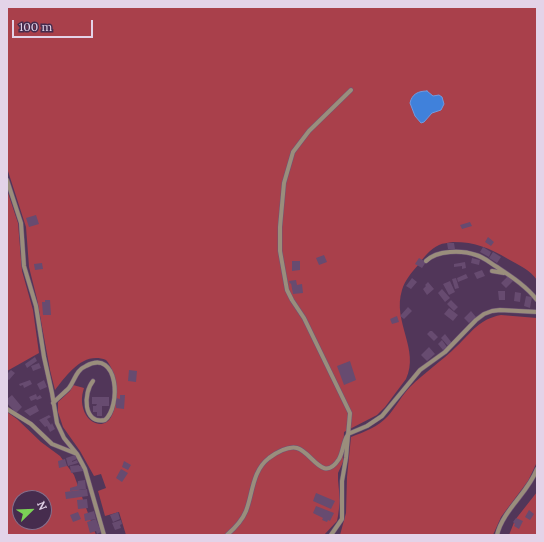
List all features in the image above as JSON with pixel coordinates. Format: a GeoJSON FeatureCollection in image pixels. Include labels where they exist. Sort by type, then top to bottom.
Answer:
{"type":"FeatureCollection","features":[{"type":"Feature","properties":{"kind":"street"},"geometry":{"type":"LineString","coordinates":[[332,535],[342,519],[342,481],[346,458],[350,416],[349,410],[304,318],[287,290],[283,271],[280,240],[284,183],[293,152],[309,131],[351,90]]}},
{"type":"Feature","properties":{"kind":"street"},"geometry":{"type":"LineString","coordinates":[[7,180],[21,223],[24,266],[36,306],[55,418],[59,428],[77,454],[85,469],[104,535]]}},
{"type":"Feature","properties":{"kind":"street"},"geometry":{"type":"LineString","coordinates":[[426,261],[431,256],[440,253],[468,253],[477,255],[507,273],[519,282],[537,300]]}},
{"type":"Feature","properties":{"kind":"street"},"geometry":{"type":"LineString","coordinates":[[492,271],[507,273]]}},
{"type":"Feature","properties":{"kind":"street"},"geometry":{"type":"LineString","coordinates":[[228,535],[242,519],[250,500],[257,473],[269,458],[284,450],[296,448],[308,454],[320,467],[327,468],[332,466],[339,458],[348,434],[367,426],[382,416],[420,370],[445,352],[476,320],[484,314],[492,311],[537,312]]}},
{"type":"Feature","properties":{"kind":"street"},"geometry":{"type":"LineString","coordinates":[[53,403],[69,388],[77,373],[82,368],[90,364],[103,363],[109,367],[111,371],[114,389],[110,414],[105,420],[96,421],[88,411],[86,398],[90,385],[93,381]]}},
{"type":"Feature","properties":{"kind":"street"},"geometry":{"type":"LineString","coordinates":[[7,409],[31,424],[52,444],[77,454]]}},
{"type":"Feature","properties":{"kind":"street"},"geometry":{"type":"LineString","coordinates":[[497,535],[503,521],[530,484],[537,469]]}},
{"type":"Feature","properties":{"kind":"shaded area"},"geometry":{"type":"Polygon","coordinates":[[[7,7],[537,7],[537,280],[531,273],[520,266],[495,252],[476,244],[461,242],[444,243],[433,249],[425,256],[405,283],[400,302],[400,313],[410,357],[406,379],[385,407],[377,415],[344,432],[343,462],[338,473],[340,501],[338,516],[337,521],[324,535],[126,535],[119,512],[105,516],[98,491],[106,488],[101,474],[94,476],[80,451],[63,427],[58,412],[58,402],[70,391],[73,385],[84,388],[82,402],[86,415],[95,423],[105,423],[114,411],[116,396],[115,379],[110,365],[106,360],[98,358],[90,359],[76,366],[55,390],[37,299],[29,267],[26,227],[7,168],[7,7]]]}},
{"type":"Feature","properties":{"kind":"shaded area"},"geometry":{"type":"Polygon","coordinates":[[[7,190],[18,223],[22,271],[33,310],[39,353],[7,371],[7,190]]]}},
{"type":"Feature","properties":{"kind":"shaded area"},"geometry":{"type":"Polygon","coordinates":[[[501,315],[537,318],[537,462],[528,481],[501,517],[493,535],[340,535],[346,513],[347,477],[351,437],[371,429],[384,420],[410,387],[476,327],[493,317],[501,315]]]}},
{"type":"Feature","properties":{"kind":"shaded area"},"geometry":{"type":"Polygon","coordinates":[[[7,412],[17,419],[41,442],[60,456],[74,475],[96,535],[7,535],[7,412]]]}},
{"type":"Feature","properties":{"kind":"shaded area"},"geometry":{"type":"Polygon","coordinates":[[[537,492],[537,535],[509,535],[515,520],[537,492]]]}},
{"type":"Feature","properties":{"kind":"water"},"geometry":{"type":"Polygon","coordinates":[[[427,91],[433,96],[439,95],[442,97],[444,104],[441,110],[432,113],[424,122],[421,123],[415,116],[410,103],[412,97],[416,94],[427,91]]]}},
{"type":"Feature","properties":{"kind":"building"},"geometry":{"type":"Polygon","coordinates":[[[36,215],[39,224],[29,227],[26,218],[36,215]]]}},
{"type":"Feature","properties":{"kind":"building"},"geometry":{"type":"Polygon","coordinates":[[[470,222],[472,226],[462,229],[460,225],[470,222]]]}},
{"type":"Feature","properties":{"kind":"building"},"geometry":{"type":"Polygon","coordinates":[[[488,237],[494,242],[491,246],[485,242],[488,237]]]}},
{"type":"Feature","properties":{"kind":"building"},"geometry":{"type":"Polygon","coordinates":[[[447,243],[454,243],[455,249],[448,249],[447,243]]]}},
{"type":"Feature","properties":{"kind":"building"},"geometry":{"type":"Polygon","coordinates":[[[483,247],[491,252],[489,257],[480,252],[483,247]]]}},
{"type":"Feature","properties":{"kind":"building"},"geometry":{"type":"Polygon","coordinates":[[[493,252],[501,257],[497,263],[489,258],[493,252]]]}},
{"type":"Feature","properties":{"kind":"building"},"geometry":{"type":"Polygon","coordinates":[[[324,255],[327,262],[319,265],[316,258],[324,255]]]}},
{"type":"Feature","properties":{"kind":"building"},"geometry":{"type":"Polygon","coordinates":[[[419,258],[426,262],[422,268],[415,264],[419,258]]]}},
{"type":"Feature","properties":{"kind":"building"},"geometry":{"type":"Polygon","coordinates":[[[472,258],[480,260],[479,265],[471,263],[472,258]]]}},
{"type":"Feature","properties":{"kind":"building"},"geometry":{"type":"Polygon","coordinates":[[[292,261],[300,261],[300,270],[292,271],[292,261]]]}},
{"type":"Feature","properties":{"kind":"building"},"geometry":{"type":"Polygon","coordinates":[[[465,262],[466,268],[462,269],[462,266],[454,267],[454,264],[465,262]]]}},
{"type":"Feature","properties":{"kind":"building"},"geometry":{"type":"Polygon","coordinates":[[[42,263],[43,269],[35,270],[34,264],[42,263]]]}},
{"type":"Feature","properties":{"kind":"building"},"geometry":{"type":"Polygon","coordinates":[[[482,270],[485,276],[477,279],[474,273],[482,270]]]}},
{"type":"Feature","properties":{"kind":"building"},"geometry":{"type":"Polygon","coordinates":[[[466,274],[468,278],[458,282],[457,278],[466,274]]]}},
{"type":"Feature","properties":{"kind":"building"},"geometry":{"type":"Polygon","coordinates":[[[508,276],[513,281],[506,288],[501,283],[508,276]]]}},
{"type":"Feature","properties":{"kind":"building"},"geometry":{"type":"Polygon","coordinates":[[[412,278],[417,282],[411,289],[406,286],[412,278]]]}},
{"type":"Feature","properties":{"kind":"building"},"geometry":{"type":"Polygon","coordinates":[[[456,278],[459,288],[455,289],[452,279],[456,278]]]}},
{"type":"Feature","properties":{"kind":"building"},"geometry":{"type":"Polygon","coordinates":[[[296,280],[297,285],[302,284],[303,293],[293,294],[291,283],[290,284],[289,281],[296,280]]]}},
{"type":"Feature","properties":{"kind":"building"},"geometry":{"type":"Polygon","coordinates":[[[450,281],[455,292],[449,295],[443,284],[450,281]]]}},
{"type":"Feature","properties":{"kind":"building"},"geometry":{"type":"Polygon","coordinates":[[[428,282],[434,289],[427,295],[423,289],[428,282]]]}},
{"type":"Feature","properties":{"kind":"building"},"geometry":{"type":"Polygon","coordinates":[[[442,289],[450,298],[445,302],[438,293],[442,289]]]}},
{"type":"Feature","properties":{"kind":"building"},"geometry":{"type":"Polygon","coordinates":[[[498,291],[505,291],[505,300],[499,300],[498,291]]]}},
{"type":"Feature","properties":{"kind":"building"},"geometry":{"type":"Polygon","coordinates":[[[515,292],[521,293],[520,302],[514,301],[515,292]]]}},
{"type":"Feature","properties":{"kind":"building"},"geometry":{"type":"Polygon","coordinates":[[[526,296],[532,297],[530,308],[524,306],[526,296]]]}},
{"type":"Feature","properties":{"kind":"building"},"geometry":{"type":"Polygon","coordinates":[[[45,300],[50,300],[51,315],[43,315],[42,302],[45,302],[45,300]]]}},
{"type":"Feature","properties":{"kind":"building"},"geometry":{"type":"Polygon","coordinates":[[[451,300],[458,307],[454,311],[447,304],[451,300]]]}},
{"type":"Feature","properties":{"kind":"building"},"geometry":{"type":"Polygon","coordinates":[[[408,307],[412,311],[404,319],[400,316],[408,307]]]}},
{"type":"Feature","properties":{"kind":"building"},"geometry":{"type":"Polygon","coordinates":[[[449,308],[458,315],[453,321],[444,314],[449,308]]]}},
{"type":"Feature","properties":{"kind":"building"},"geometry":{"type":"Polygon","coordinates":[[[471,311],[476,317],[469,323],[464,318],[471,311]]]}},
{"type":"Feature","properties":{"kind":"building"},"geometry":{"type":"Polygon","coordinates":[[[397,316],[399,322],[392,324],[390,319],[397,316]]]}},
{"type":"Feature","properties":{"kind":"building"},"geometry":{"type":"Polygon","coordinates":[[[430,331],[438,337],[434,341],[427,334],[430,331]]]}},
{"type":"Feature","properties":{"kind":"building"},"geometry":{"type":"Polygon","coordinates":[[[445,334],[452,343],[448,346],[441,338],[445,334]]]}},
{"type":"Feature","properties":{"kind":"building"},"geometry":{"type":"Polygon","coordinates":[[[442,340],[447,347],[443,350],[438,344],[442,340]]]}},
{"type":"Feature","properties":{"kind":"building"},"geometry":{"type":"Polygon","coordinates":[[[429,347],[435,354],[427,361],[421,355],[429,347]]]}},
{"type":"Feature","properties":{"kind":"building"},"geometry":{"type":"Polygon","coordinates":[[[35,357],[37,361],[27,368],[25,364],[35,357]]]}},
{"type":"Feature","properties":{"kind":"building"},"geometry":{"type":"Polygon","coordinates":[[[350,361],[356,380],[344,385],[337,366],[350,361]]]}},
{"type":"Feature","properties":{"kind":"building"},"geometry":{"type":"Polygon","coordinates":[[[39,363],[41,368],[33,371],[31,366],[39,363]]]}},
{"type":"Feature","properties":{"kind":"building"},"geometry":{"type":"Polygon","coordinates":[[[11,370],[15,373],[9,380],[7,379],[7,374],[11,370]]]}},
{"type":"Feature","properties":{"kind":"building"},"geometry":{"type":"Polygon","coordinates":[[[129,370],[137,371],[136,382],[128,381],[129,370]]]}},
{"type":"Feature","properties":{"kind":"building"},"geometry":{"type":"Polygon","coordinates":[[[30,380],[32,384],[24,388],[23,385],[20,386],[19,384],[30,380]]]}},
{"type":"Feature","properties":{"kind":"building"},"geometry":{"type":"Polygon","coordinates":[[[44,380],[47,387],[40,390],[37,384],[44,380]]]}},
{"type":"Feature","properties":{"kind":"building"},"geometry":{"type":"Polygon","coordinates":[[[36,394],[37,397],[40,395],[42,398],[31,401],[29,397],[36,394]]]}},
{"type":"Feature","properties":{"kind":"building"},"geometry":{"type":"Polygon","coordinates":[[[12,395],[22,407],[16,413],[7,403],[7,399],[12,395]]]}},
{"type":"Feature","properties":{"kind":"building"},"geometry":{"type":"Polygon","coordinates":[[[120,395],[125,395],[124,409],[116,408],[116,398],[120,399],[120,395]]]}},
{"type":"Feature","properties":{"kind":"building"},"geometry":{"type":"Polygon","coordinates":[[[92,397],[109,397],[109,406],[102,406],[102,416],[97,416],[97,412],[93,412],[93,406],[96,406],[97,404],[92,404],[92,397]]]}},
{"type":"Feature","properties":{"kind":"building"},"geometry":{"type":"Polygon","coordinates":[[[36,405],[39,411],[30,416],[24,411],[36,405]]]}},
{"type":"Feature","properties":{"kind":"building"},"geometry":{"type":"Polygon","coordinates":[[[49,415],[51,417],[47,419],[51,425],[52,423],[55,429],[50,432],[47,426],[45,427],[39,420],[49,415]]]}},
{"type":"Feature","properties":{"kind":"building"},"geometry":{"type":"Polygon","coordinates":[[[75,455],[77,459],[72,462],[77,460],[78,463],[68,466],[66,458],[75,455]]]}},
{"type":"Feature","properties":{"kind":"building"},"geometry":{"type":"Polygon","coordinates":[[[65,459],[67,466],[59,468],[58,461],[65,459]]]}},
{"type":"Feature","properties":{"kind":"building"},"geometry":{"type":"Polygon","coordinates":[[[124,461],[131,465],[128,470],[122,467],[124,461]]]}},
{"type":"Feature","properties":{"kind":"building"},"geometry":{"type":"Polygon","coordinates":[[[70,466],[82,466],[83,471],[71,473],[70,466]]]}},
{"type":"Feature","properties":{"kind":"building"},"geometry":{"type":"Polygon","coordinates":[[[121,469],[128,473],[122,482],[116,478],[121,469]]]}},
{"type":"Feature","properties":{"kind":"building"},"geometry":{"type":"Polygon","coordinates":[[[85,480],[86,489],[70,491],[70,488],[77,486],[78,481],[85,480]]]}},
{"type":"Feature","properties":{"kind":"building"},"geometry":{"type":"Polygon","coordinates":[[[87,489],[88,496],[66,499],[65,492],[87,489]]]}},
{"type":"Feature","properties":{"kind":"building"},"geometry":{"type":"Polygon","coordinates":[[[316,493],[335,501],[331,509],[313,501],[316,493]]]}},
{"type":"Feature","properties":{"kind":"building"},"geometry":{"type":"Polygon","coordinates":[[[87,499],[88,508],[78,509],[77,500],[87,499]]]}},
{"type":"Feature","properties":{"kind":"building"},"geometry":{"type":"Polygon","coordinates":[[[316,506],[334,513],[330,521],[328,520],[327,522],[322,520],[323,518],[313,513],[316,506]]]}},
{"type":"Feature","properties":{"kind":"building"},"geometry":{"type":"Polygon","coordinates":[[[529,510],[534,514],[530,520],[525,517],[529,510]]]}},
{"type":"Feature","properties":{"kind":"building"},"geometry":{"type":"Polygon","coordinates":[[[94,511],[96,519],[85,521],[84,514],[94,511]]]}},
{"type":"Feature","properties":{"kind":"building"},"geometry":{"type":"Polygon","coordinates":[[[78,512],[81,519],[73,522],[70,515],[78,512]]]}},
{"type":"Feature","properties":{"kind":"building"},"geometry":{"type":"Polygon","coordinates":[[[118,512],[120,519],[113,522],[110,515],[118,512]]]}},
{"type":"Feature","properties":{"kind":"building"},"geometry":{"type":"Polygon","coordinates":[[[516,518],[523,521],[519,529],[514,526],[515,524],[513,522],[516,518]]]}},
{"type":"Feature","properties":{"kind":"building"},"geometry":{"type":"Polygon","coordinates":[[[96,519],[101,532],[97,534],[96,531],[90,533],[87,522],[96,519]]]}},
{"type":"Feature","properties":{"kind":"building"},"geometry":{"type":"Polygon","coordinates":[[[121,520],[121,528],[115,530],[112,523],[121,520]]]}}]}
